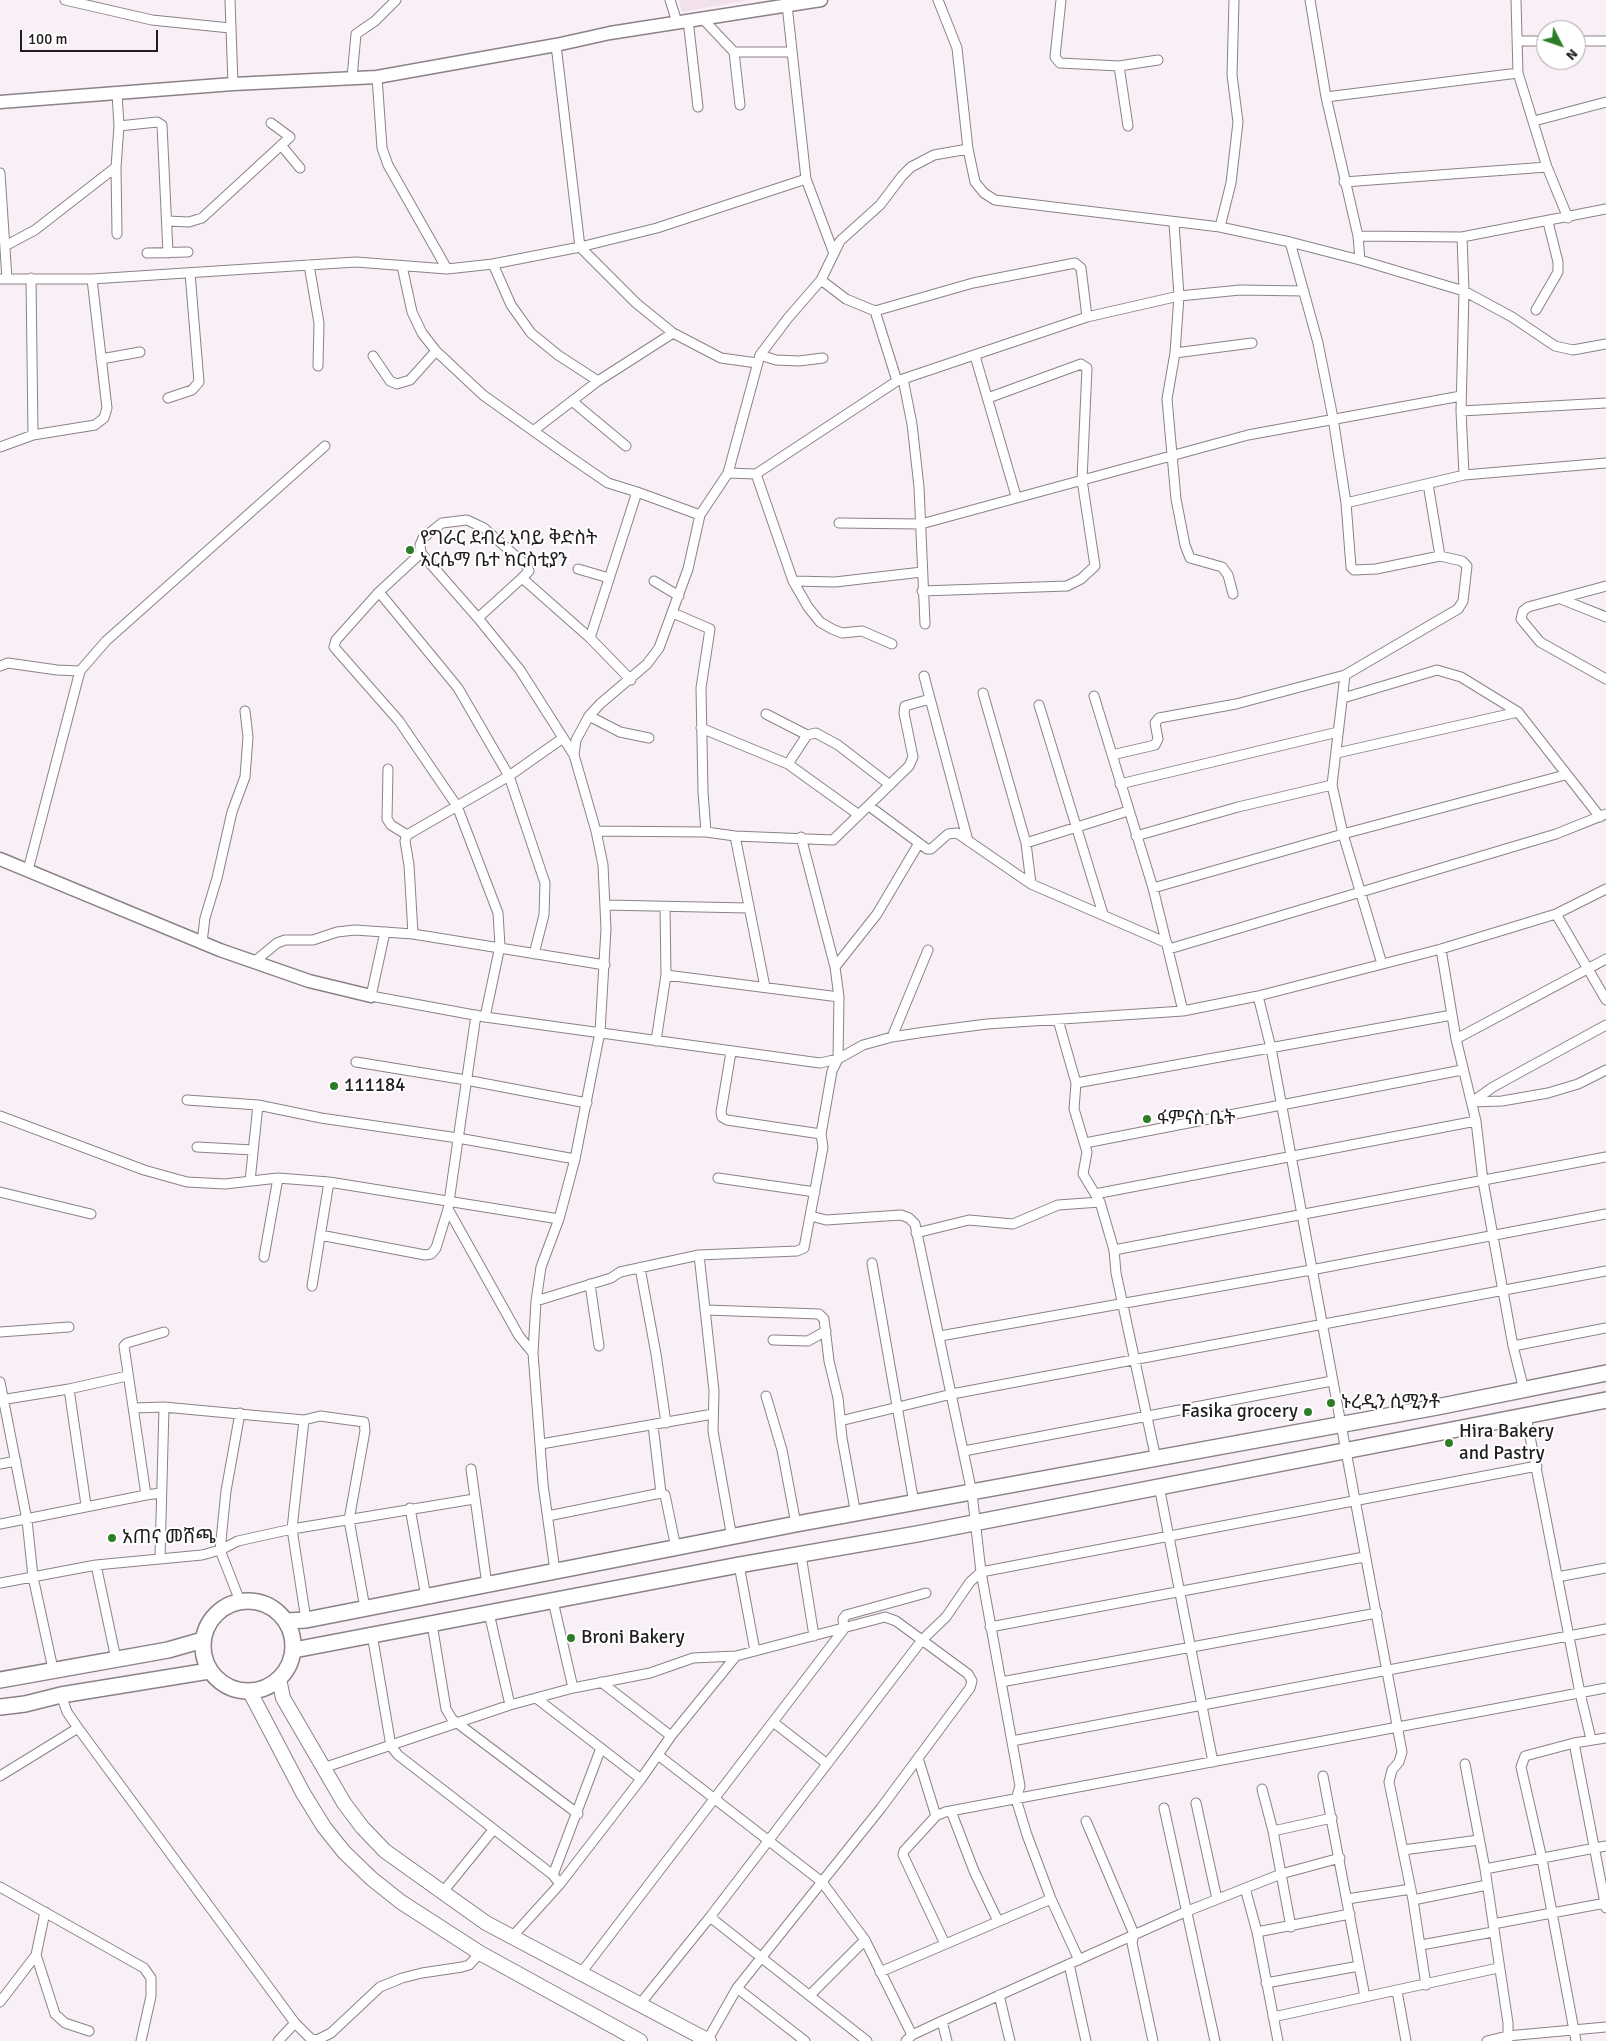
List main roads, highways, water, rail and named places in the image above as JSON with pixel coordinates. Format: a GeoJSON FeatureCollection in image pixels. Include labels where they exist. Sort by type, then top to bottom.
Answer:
{"type":"FeatureCollection","features":[{"type":"Feature","properties":{"kind":"highway"},"geometry":{"type":"LineString","coordinates":[[286,1621],[306,1620],[796,1524],[856,1515],[1606,1373]]}},
{"type":"Feature","properties":{"kind":"highway"},"geometry":{"type":"LineString","coordinates":[[294,1650],[739,1565],[801,1555],[1606,1400]]}},
{"type":"Feature","properties":{"kind":"highway"},"geometry":{"type":"LineString","coordinates":[[254,1600],[278,1611],[286,1621],[292,1635],[294,1650],[289,1666],[279,1680],[266,1688],[250,1692],[234,1690],[220,1683],[209,1671],[205,1661],[203,1640],[207,1627],[215,1615],[226,1606],[240,1601],[254,1600]]}},
{"type":"Feature","properties":{"kind":"highway"},"geometry":{"type":"LineString","coordinates":[[0,1680],[53,1669],[168,1650],[203,1640]]}},
{"type":"Feature","properties":{"kind":"highway"},"geometry":{"type":"LineString","coordinates":[[0,1707],[209,1671]]}},
{"type":"Feature","properties":{"kind":"main road"},"geometry":{"type":"LineString","coordinates":[[279,1680],[283,1698],[344,1803],[362,1827],[385,1851],[486,1923],[708,2041]]}},
{"type":"Feature","properties":{"kind":"main road"},"geometry":{"type":"LineString","coordinates":[[250,1692],[303,1793],[324,1827],[344,1852],[372,1879],[401,1902],[480,1953],[640,2041]]}},
{"type":"Feature","properties":{"kind":"place","name":"የግራር ደብረ አባይ ቅድስት አርሴማ ቤተ ክርስቲያን"},"geometry":{"type":"Point","coordinates":[410,550]}},
{"type":"Feature","properties":{"kind":"place","name":"111184"},"geometry":{"type":"Point","coordinates":[334,1086]}},
{"type":"Feature","properties":{"kind":"place","name":"ፋምናስ ቤት"},"geometry":{"type":"Point","coordinates":[1147,1119]}},
{"type":"Feature","properties":{"kind":"place","name":"ኑረዲን ሲሚንቶ"},"geometry":{"type":"Point","coordinates":[1331,1403]}},
{"type":"Feature","properties":{"kind":"place","name":"Fasika grocery"},"geometry":{"type":"Point","coordinates":[1308,1412]}},
{"type":"Feature","properties":{"kind":"place","name":"Hira Bakery and Pastry"},"geometry":{"type":"Point","coordinates":[1449,1443]}},
{"type":"Feature","properties":{"kind":"place","name":"አጠና መሸጫ"},"geometry":{"type":"Point","coordinates":[112,1538]}},
{"type":"Feature","properties":{"kind":"place","name":"Broni Bakery"},"geometry":{"type":"Point","coordinates":[571,1638]}}]}
